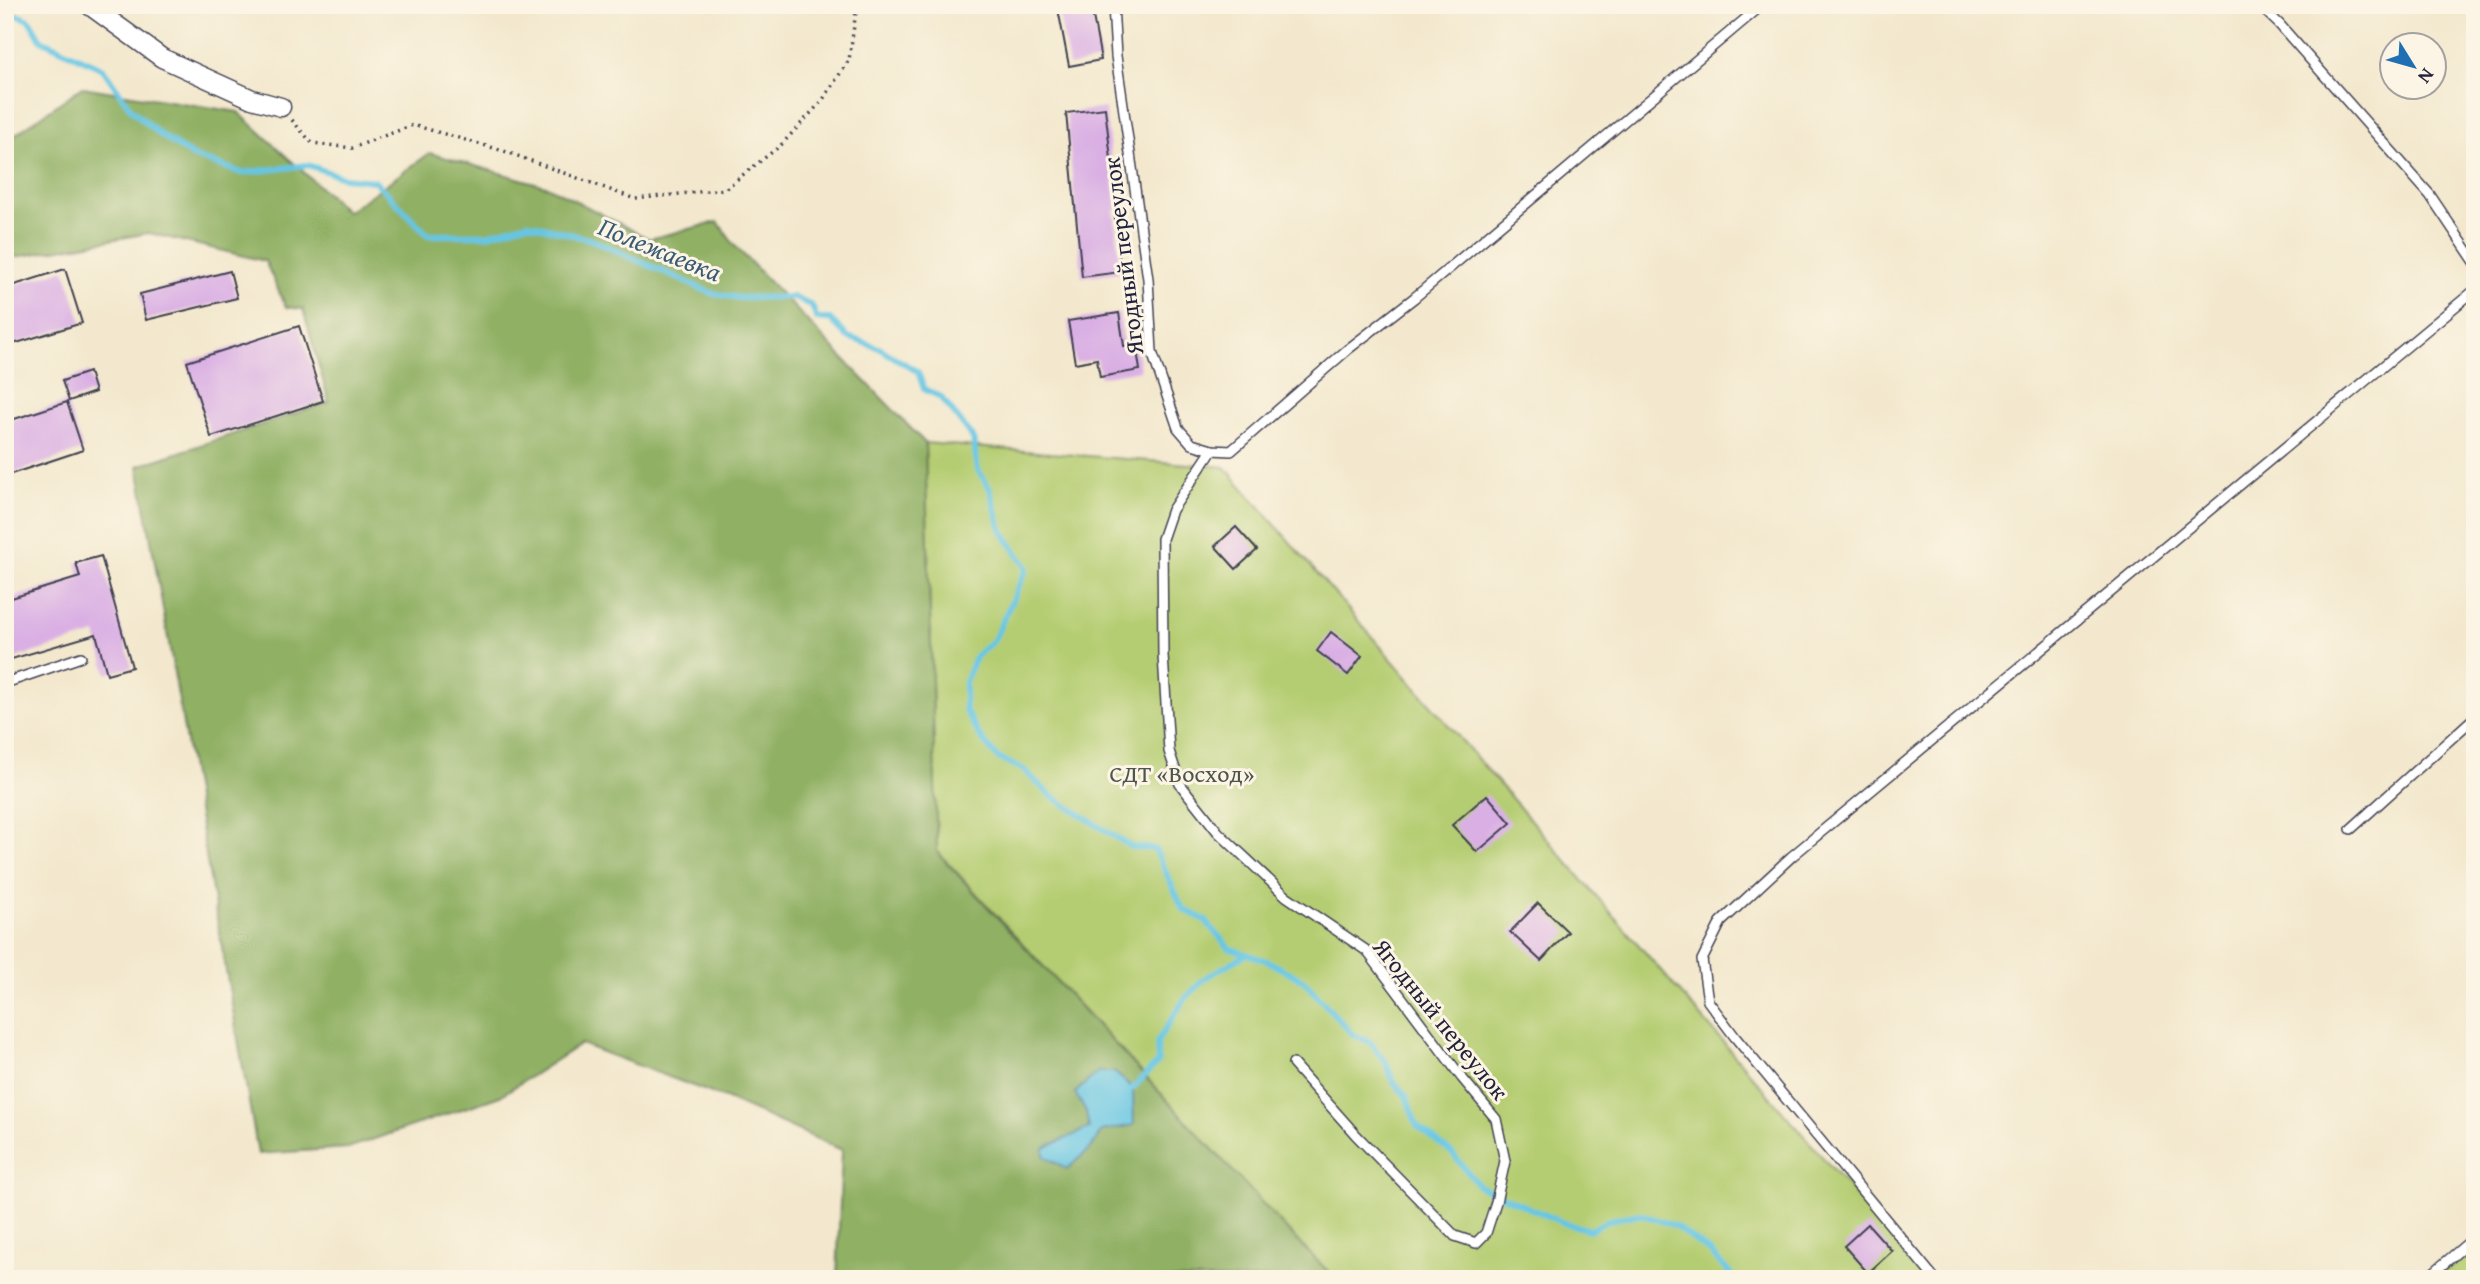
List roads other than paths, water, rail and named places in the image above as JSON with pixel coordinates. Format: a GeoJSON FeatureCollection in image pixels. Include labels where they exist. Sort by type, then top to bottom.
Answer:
{"type":"FeatureCollection","features":[{"type":"Feature","properties":{"kind":"street"},"geometry":{"type":"LineString","coordinates":[[89,5],[162,58],[252,99],[281,107]]}},
{"type":"Feature","properties":{"kind":"lane","name":"Ягодный переулок"},"geometry":{"type":"LineString","coordinates":[[1112,5],[1116,56],[1148,279],[1152,352],[1178,428],[1192,444],[1212,450],[1172,510],[1162,539],[1163,655],[1169,751],[1180,784],[1218,832],[1286,896],[1367,951],[1496,1119],[1505,1161],[1486,1233],[1476,1243],[1455,1236],[1356,1135],[1293,1064]]}},
{"type":"Feature","properties":{"kind":"lane"},"geometry":{"type":"LineString","coordinates":[[1212,450],[1231,451],[1347,350],[1414,298],[1762,5]]}},
{"type":"Feature","properties":{"kind":"lane"},"geometry":{"type":"LineString","coordinates":[[2259,5],[2279,24],[2430,195],[2475,262]]}},
{"type":"Feature","properties":{"kind":"lane"},"geometry":{"type":"LineString","coordinates":[[1935,1279],[1735,1037],[1709,1001],[1702,960],[1721,922],[1802,849],[2475,290]]}},
{"type":"Feature","properties":{"kind":"lane"},"geometry":{"type":"LineString","coordinates":[[5,682],[81,657]]}},
{"type":"Feature","properties":{"kind":"lane"},"geometry":{"type":"LineString","coordinates":[[2351,830],[2475,717]]}},
{"type":"Feature","properties":{"kind":"lane"},"geometry":{"type":"LineString","coordinates":[[2426,1279],[2475,1237]]}},
{"type":"Feature","properties":{"kind":"water"},"geometry":{"type":"Polygon","coordinates":[[[1098,1072],[1114,1072],[1133,1088],[1134,1125],[1102,1131],[1090,1149],[1067,1169],[1044,1156],[1044,1148],[1089,1128],[1086,1112],[1075,1093],[1098,1072]]]}},
{"type":"Feature","properties":{"kind":"waterway","name":"Полежаевка"},"geometry":{"type":"LineString","coordinates":[[5,10],[29,20],[41,40],[103,69],[131,109],[158,133],[192,156],[242,173],[308,165],[345,178],[375,181],[428,235],[487,235],[528,223],[592,240],[711,293],[739,298],[792,297],[812,306],[817,319],[830,319],[848,337],[879,348],[918,372],[924,389],[941,397],[973,438],[978,470],[990,489],[1001,529],[1027,568],[994,640],[975,657],[965,682],[965,710],[980,737],[998,758],[1023,769],[1050,795],[1131,847],[1155,849],[1183,909],[1205,920],[1229,948],[1267,961],[1303,980],[1352,1034],[1370,1042],[1387,1064],[1393,1081],[1406,1096],[1417,1126],[1453,1154],[1479,1186],[1564,1223],[1590,1230],[1609,1220],[1640,1214],[1675,1226],[1710,1252],[1735,1279]]}},
{"type":"Feature","properties":{"kind":"waterway","name":"Полежаевка"},"geometry":{"type":"LineString","coordinates":[[1133,1088],[1158,1062],[1157,1042],[1184,1000],[1205,978],[1245,955]]}},
{"type":"Feature","properties":{"kind":"park label","name":"СДТ «Восход»"},"geometry":{"type":"Point","coordinates":[1182,773]}}]}
